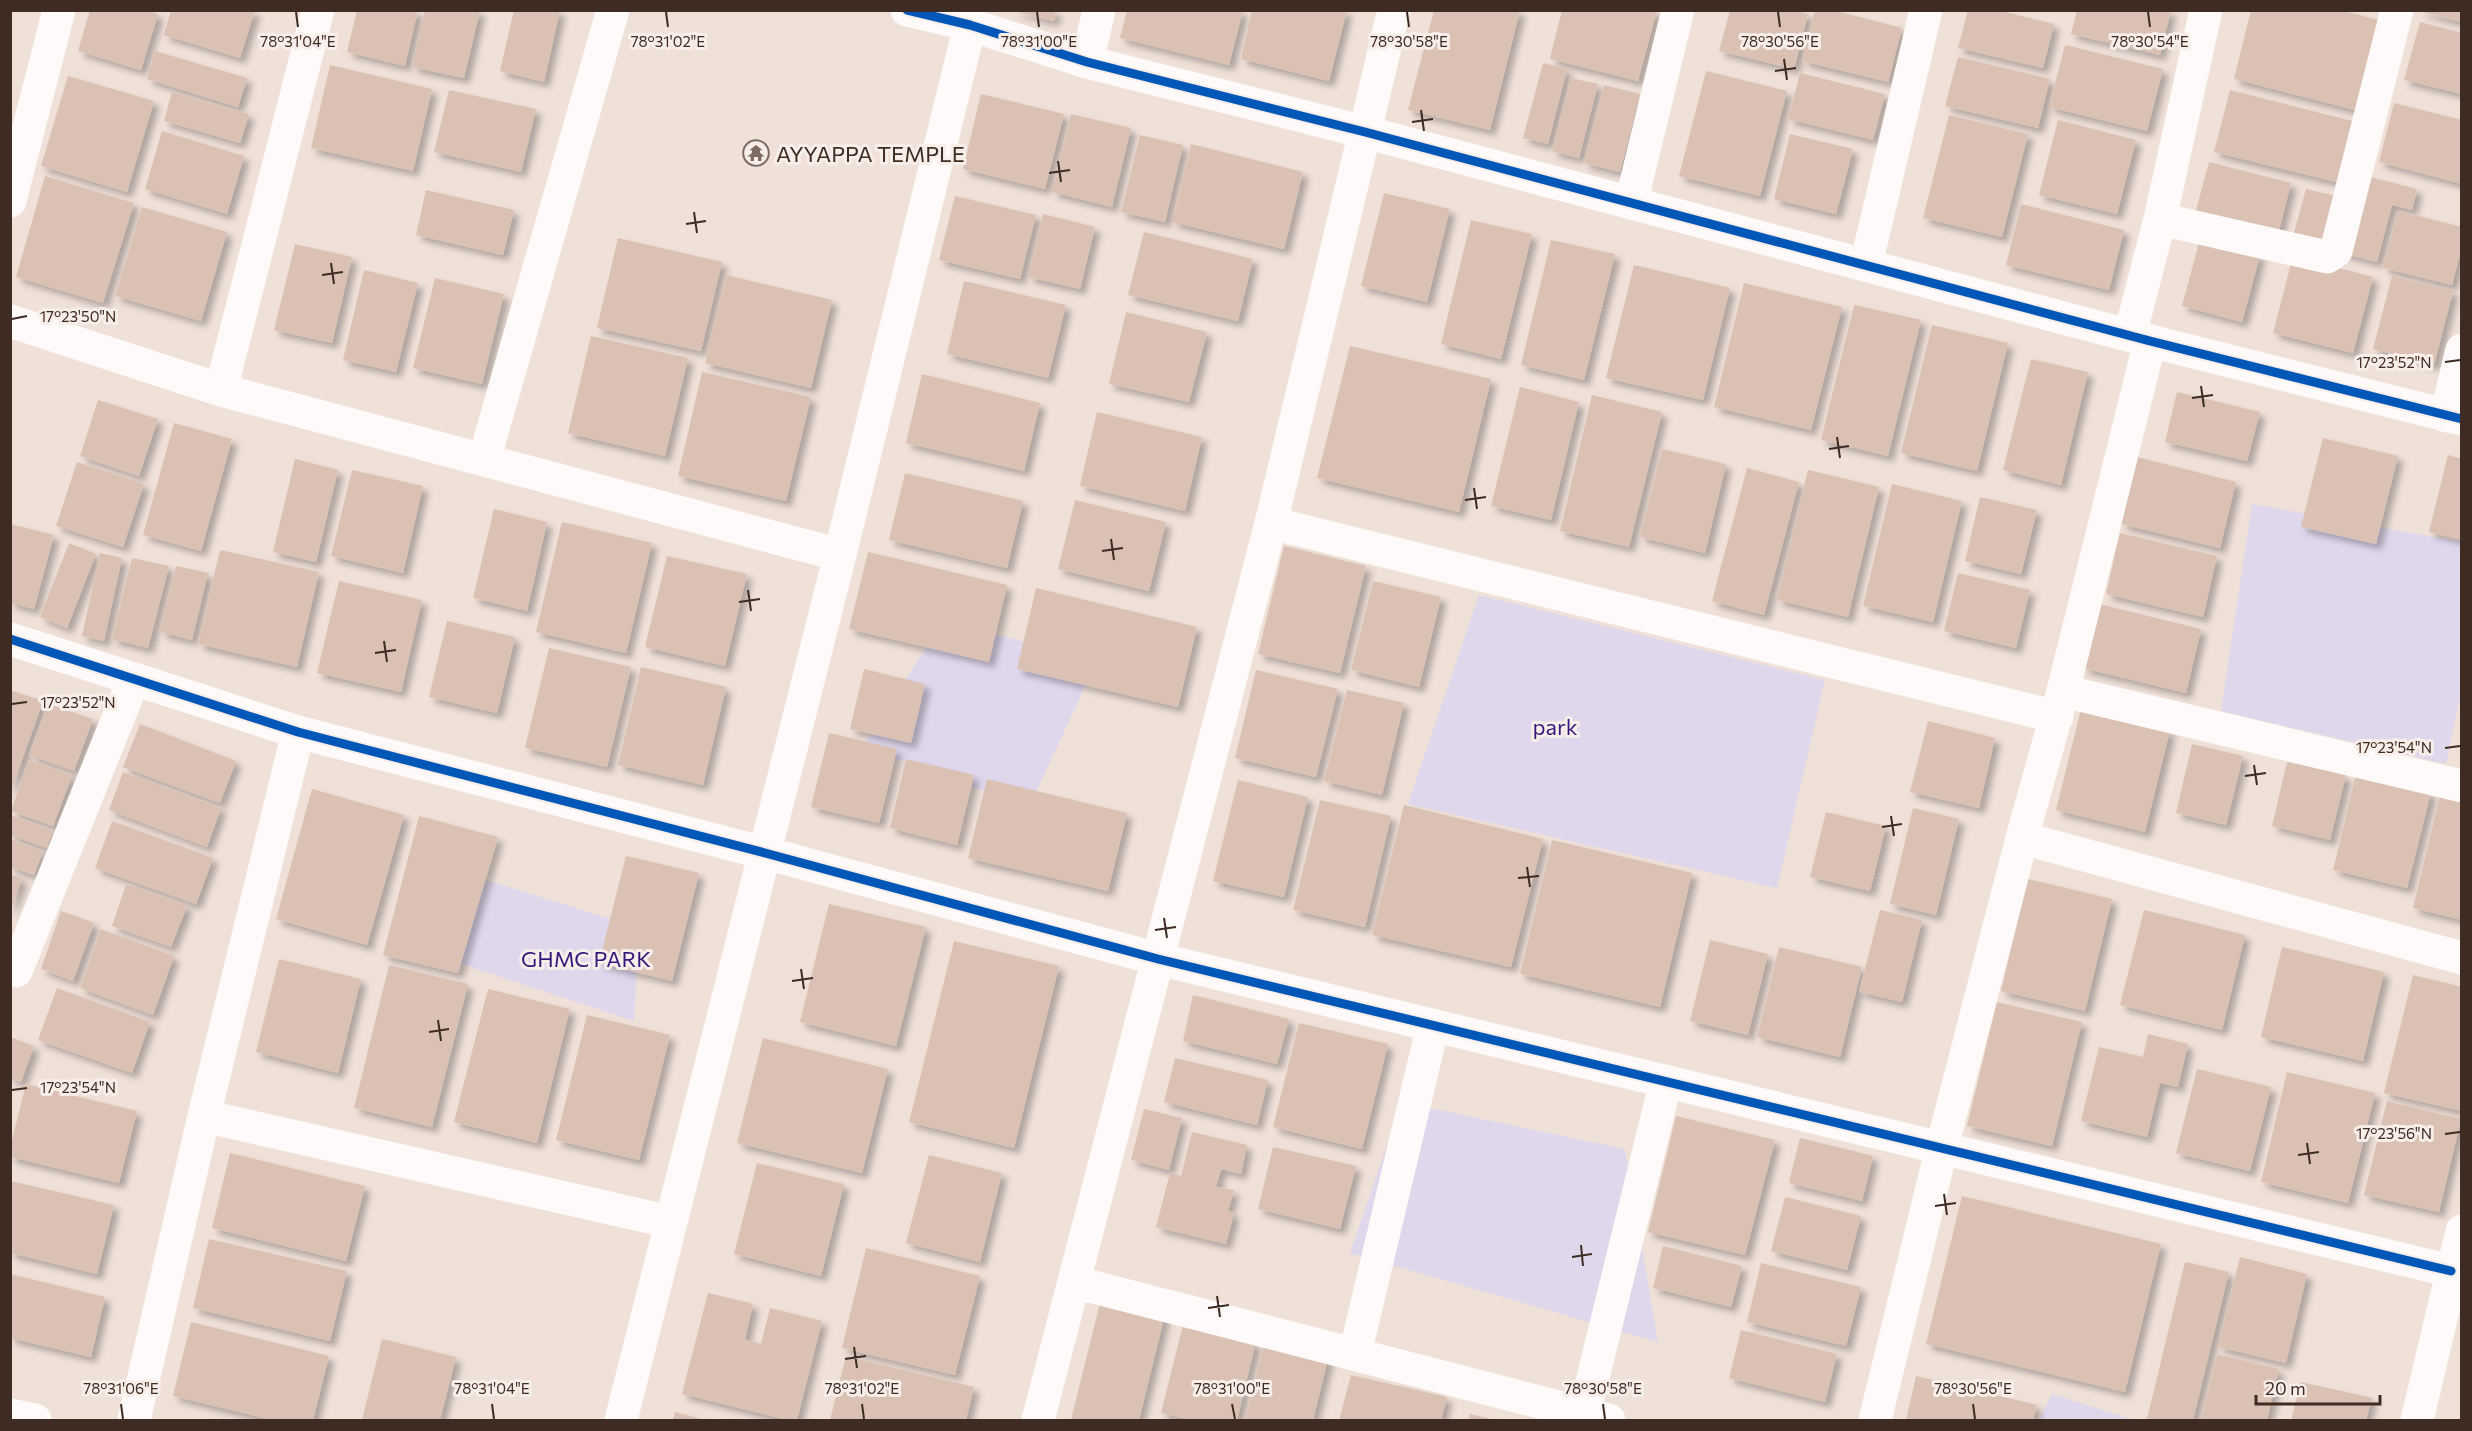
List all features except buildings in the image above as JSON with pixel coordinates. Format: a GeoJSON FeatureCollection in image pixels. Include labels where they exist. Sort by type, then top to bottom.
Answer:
{"type":"FeatureCollection","features":[{"type":"Feature","properties":{"kind":"street"},"geometry":{"type":"LineString","coordinates":[[10,201],[59,10]]}},
{"type":"Feature","properties":{"kind":"street"},"geometry":{"type":"LineString","coordinates":[[221,390],[318,10]]}},
{"type":"Feature","properties":{"kind":"street"},"geometry":{"type":"LineString","coordinates":[[484,460],[612,10]]}},
{"type":"Feature","properties":{"kind":"street"},"geometry":{"type":"LineString","coordinates":[[907,10],[970,25],[1087,62],[1365,132],[2140,338],[2454,418],[2462,350]]}},
{"type":"Feature","properties":{"kind":"street"},"geometry":{"type":"LineString","coordinates":[[1087,62],[1100,10]]}},
{"type":"Feature","properties":{"kind":"street"},"geometry":{"type":"LineString","coordinates":[[1038,1420],[1271,523],[1394,10]]}},
{"type":"Feature","properties":{"kind":"street"},"geometry":{"type":"LineString","coordinates":[[1631,203],[1678,10]]}},
{"type":"Feature","properties":{"kind":"street"},"geometry":{"type":"LineString","coordinates":[[1866,265],[1926,10]]}},
{"type":"Feature","properties":{"kind":"street"},"geometry":{"type":"LineString","coordinates":[[1875,1420],[1942,1147],[2022,838],[2060,704],[2140,338],[2160,219],[2206,10]]}},
{"type":"Feature","properties":{"kind":"street"},"geometry":{"type":"LineString","coordinates":[[2160,219],[2327,257],[2332,255],[2336,251],[2397,10]]}},
{"type":"Feature","properties":{"kind":"street"},"geometry":{"type":"LineString","coordinates":[[621,1420],[840,555],[970,25]]}},
{"type":"Feature","properties":{"kind":"street"},"geometry":{"type":"LineString","coordinates":[[10,321],[221,390],[840,555]]}},
{"type":"Feature","properties":{"kind":"street"},"geometry":{"type":"LineString","coordinates":[[1271,523],[2060,704],[2462,786]]}},
{"type":"Feature","properties":{"kind":"street"},"geometry":{"type":"LineString","coordinates":[[10,639],[298,732],[765,853],[1158,959],[2451,1271]]}},
{"type":"Feature","properties":{"kind":"street"},"geometry":{"type":"LineString","coordinates":[[16,971],[134,679]]}},
{"type":"Feature","properties":{"kind":"street"},"geometry":{"type":"LineString","coordinates":[[134,1420],[204,1116],[298,732]]}},
{"type":"Feature","properties":{"kind":"street"},"geometry":{"type":"LineString","coordinates":[[2022,838],[2462,958]]}},
{"type":"Feature","properties":{"kind":"street"},"geometry":{"type":"LineString","coordinates":[[1354,1354],[1433,1025]]}},
{"type":"Feature","properties":{"kind":"street"},"geometry":{"type":"LineString","coordinates":[[1074,1282],[1597,1417],[1666,1081]]}},
{"type":"Feature","properties":{"kind":"street"},"geometry":{"type":"LineString","coordinates":[[204,1116],[671,1222]]}},
{"type":"Feature","properties":{"kind":"street"},"geometry":{"type":"LineString","coordinates":[[2417,1420],[2462,1231]]}},
{"type":"Feature","properties":{"kind":"street"},"geometry":{"type":"LineString","coordinates":[[10,1415],[35,1420]]}},
{"type":"Feature","properties":{"kind":"green space"},"geometry":{"type":"Polygon","coordinates":[[[2252,504],[2461,542],[2461,693],[2446,764],[2221,711],[2252,504]]]}},
{"type":"Feature","properties":{"kind":"green space","name":"park"},"geometry":{"type":"Polygon","coordinates":[[[1479,595],[1825,680],[1777,888],[1408,804],[1479,595]]]}},
{"type":"Feature","properties":{"kind":"green space"},"geometry":{"type":"Polygon","coordinates":[[[942,622],[1098,659],[1029,807],[863,747],[942,622]]]}},
{"type":"Feature","properties":{"kind":"green space","name":"GHMC PARK"},"geometry":{"type":"Polygon","coordinates":[[[487,880],[639,928],[634,1021],[425,952],[487,880]]]}},
{"type":"Feature","properties":{"kind":"green space"},"geometry":{"type":"Polygon","coordinates":[[[1402,1102],[1625,1149],[1658,1342],[1350,1253],[1402,1102]]]}},
{"type":"Feature","properties":{"kind":"green space"},"geometry":{"type":"Polygon","coordinates":[[[2052,1394],[2134,1420],[2039,1420],[2052,1394]]]}},
{"type":"Feature","properties":{"kind":"cycle path"},"geometry":{"type":"LineString","coordinates":[[907,10],[970,25],[1087,62],[1365,132],[2150,341],[2462,419]]}},
{"type":"Feature","properties":{"kind":"cycle path"},"geometry":{"type":"LineString","coordinates":[[10,639],[298,732],[765,853],[1158,959],[2451,1271]]}},
{"type":"Feature","properties":{"kind":"place","name":"AYYAPPA TEMPLE"},"geometry":{"type":"Point","coordinates":[756,153]}}]}
